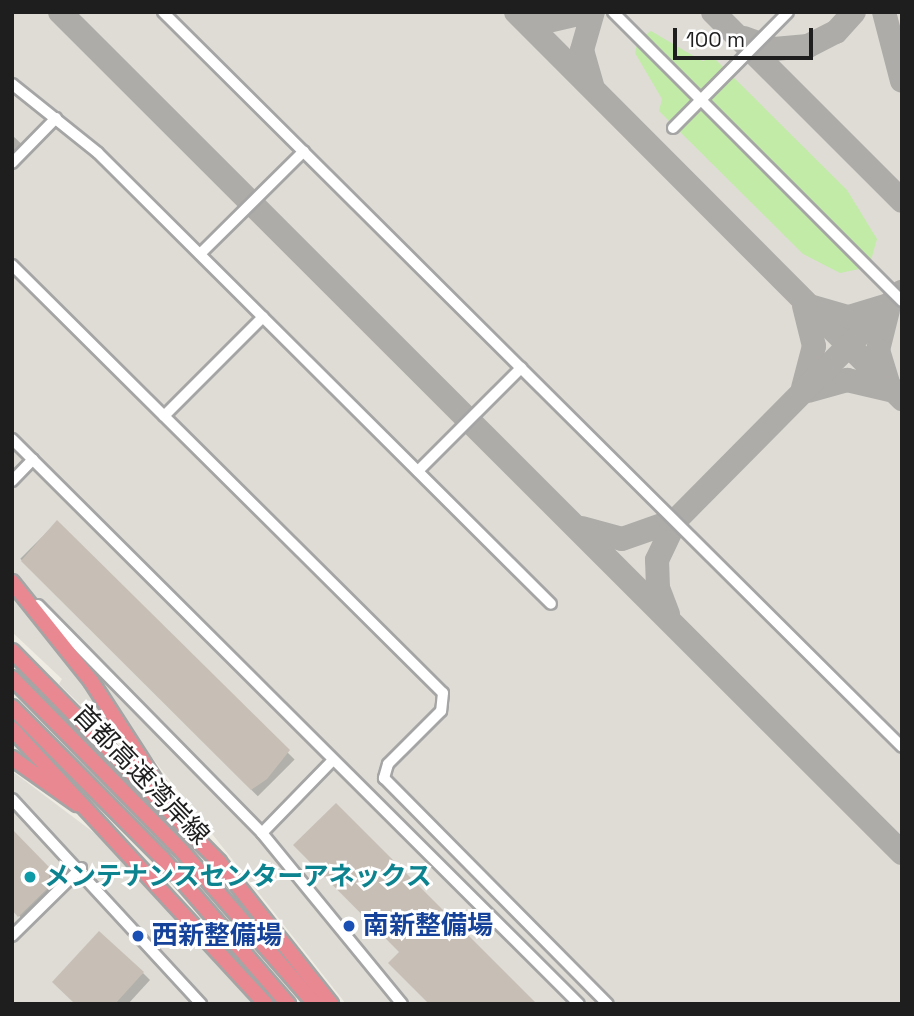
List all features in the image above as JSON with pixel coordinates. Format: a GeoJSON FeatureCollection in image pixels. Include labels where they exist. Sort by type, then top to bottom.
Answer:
{"type":"FeatureCollection","features":[{"type":"Feature","properties":{"kind":"highway"},"geometry":{"type":"LineString","coordinates":[[12,581],[102,696],[178,817]]}},
{"type":"Feature","properties":{"kind":"highway"},"geometry":{"type":"LineString","coordinates":[[12,651],[178,817],[270,920],[331,1004]]}},
{"type":"Feature","properties":{"kind":"highway","name":"首都高速湾岸線"},"geometry":{"type":"LineString","coordinates":[[12,678],[181,850],[315,1004]]}},
{"type":"Feature","properties":{"kind":"highway","name":"首都高速湾岸線"},"geometry":{"type":"LineString","coordinates":[[12,707],[162,858],[288,1004]]}},
{"type":"Feature","properties":{"kind":"highway"},"geometry":{"type":"LineString","coordinates":[[12,729],[267,1004]]}},
{"type":"Feature","properties":{"kind":"highway"},"geometry":{"type":"LineString","coordinates":[[12,758],[35,777],[96,817]]}},
{"type":"Feature","properties":{"kind":"highway"},"geometry":{"type":"LineString","coordinates":[[12,766],[35,777]]}},
{"type":"Feature","properties":{"kind":"street"},"geometry":{"type":"LineString","coordinates":[[163,12],[902,747]]}},
{"type":"Feature","properties":{"kind":"street"},"geometry":{"type":"LineString","coordinates":[[613,12],[902,301]]}},
{"type":"Feature","properties":{"kind":"street"},"geometry":{"type":"LineString","coordinates":[[673,128],[788,12]]}},
{"type":"Feature","properties":{"kind":"street"},"geometry":{"type":"LineString","coordinates":[[12,84],[57,118],[200,254],[551,604]]}},
{"type":"Feature","properties":{"kind":"street"},"geometry":{"type":"LineString","coordinates":[[12,163],[57,118]]}},
{"type":"Feature","properties":{"kind":"street"},"geometry":{"type":"LineString","coordinates":[[200,254],[304,151]]}},
{"type":"Feature","properties":{"kind":"street"},"geometry":{"type":"LineString","coordinates":[[12,265],[443,693],[441,711],[388,764],[384,778],[608,1004]]}},
{"type":"Feature","properties":{"kind":"street"},"geometry":{"type":"LineString","coordinates":[[164,416],[263,317]]}},
{"type":"Feature","properties":{"kind":"street"},"geometry":{"type":"LineString","coordinates":[[418,471],[521,368]]}},
{"type":"Feature","properties":{"kind":"street"},"geometry":{"type":"LineString","coordinates":[[12,439],[579,1004]]}},
{"type":"Feature","properties":{"kind":"street"},"geometry":{"type":"LineString","coordinates":[[12,473],[31,458]]}},
{"type":"Feature","properties":{"kind":"street"},"geometry":{"type":"LineString","coordinates":[[12,481],[31,458]]}},
{"type":"Feature","properties":{"kind":"street"},"geometry":{"type":"LineString","coordinates":[[12,581],[262,833],[402,1004]]}},
{"type":"Feature","properties":{"kind":"street"},"geometry":{"type":"LineString","coordinates":[[262,833],[333,760]]}},
{"type":"Feature","properties":{"kind":"street"},"geometry":{"type":"LineString","coordinates":[[12,799],[81,868],[201,1004]]}},
{"type":"Feature","properties":{"kind":"street"},"geometry":{"type":"LineString","coordinates":[[12,936],[81,868]]}},
{"type":"Feature","properties":{"kind":"shaded area"},"geometry":{"type":"Polygon","coordinates":[[[12,12],[902,12],[902,1004],[346,1004],[147,751],[125,748],[59,684],[62,679],[12,632],[12,12]]]}},
{"type":"Feature","properties":{"kind":"shaded area"},"geometry":{"type":"Polygon","coordinates":[[[12,771],[105,841],[230,969],[252,1004],[12,1004],[12,771]]]}},
{"type":"Feature","properties":{"kind":"green space"},"geometry":{"type":"Polygon","coordinates":[[[651,31],[702,61],[714,58],[847,190],[877,239],[869,267],[840,273],[803,254],[659,111],[662,99],[635,53],[638,40],[651,31]]]}},
{"type":"Feature","properties":{"kind":"building"},"geometry":{"type":"Polygon","coordinates":[[[57,520],[290,750],[267,779],[251,790],[21,561],[57,520]]]}},
{"type":"Feature","properties":{"kind":"building"},"geometry":{"type":"Polygon","coordinates":[[[336,803],[537,1004],[429,1004],[388,963],[399,952],[293,845],[336,803]]]}},
{"type":"Feature","properties":{"kind":"building","name":"メンテナンスセンターアネックス"},"geometry":{"type":"Polygon","coordinates":[[[12,829],[49,867],[49,887],[18,917],[12,910],[12,829]]]}},
{"type":"Feature","properties":{"kind":"building"},"geometry":{"type":"Polygon","coordinates":[[[99,931],[144,972],[115,1004],[75,1004],[52,982],[99,931]]]}},
{"type":"Feature","properties":{"kind":"taxiway"},"geometry":{"type":"LineString","coordinates":[[60,12],[902,853]]}},
{"type":"Feature","properties":{"kind":"taxiway"},"geometry":{"type":"LineString","coordinates":[[516,12],[902,399]]}},
{"type":"Feature","properties":{"kind":"taxiway"},"geometry":{"type":"LineString","coordinates":[[519,12],[548,21],[587,12]]}},
{"type":"Feature","properties":{"kind":"taxiway"},"geometry":{"type":"LineString","coordinates":[[592,85],[582,50],[593,12]]}},
{"type":"Feature","properties":{"kind":"taxiway"},"geometry":{"type":"LineString","coordinates":[[713,12],[902,201]]}},
{"type":"Feature","properties":{"kind":"taxiway"},"geometry":{"type":"LineString","coordinates":[[744,38],[774,49],[808,46],[836,32],[854,12]]}},
{"type":"Feature","properties":{"kind":"taxiway"},"geometry":{"type":"LineString","coordinates":[[884,12],[902,81]]}},
{"type":"Feature","properties":{"kind":"taxiway"},"geometry":{"type":"LineString","coordinates":[[668,614],[658,588],[657,560],[676,520],[902,292]]}},
{"type":"Feature","properties":{"kind":"taxiway"},"geometry":{"type":"LineString","coordinates":[[803,388],[814,346],[804,306]]}},
{"type":"Feature","properties":{"kind":"taxiway"},"geometry":{"type":"LineString","coordinates":[[813,307],[849,317],[885,306]]}},
{"type":"Feature","properties":{"kind":"taxiway"},"geometry":{"type":"LineString","coordinates":[[888,310],[878,350],[888,382]]}},
{"type":"Feature","properties":{"kind":"taxiway"},"geometry":{"type":"LineString","coordinates":[[808,391],[847,380],[890,390]]}},
{"type":"Feature","properties":{"kind":"taxiway"},"geometry":{"type":"LineString","coordinates":[[582,528],[622,539],[676,520]]}},
{"type":"Feature","properties":{"kind":"place","name":"メンテナンスセンターアネックス"},"geometry":{"type":"Point","coordinates":[30,877]}},
{"type":"Feature","properties":{"kind":"place","name":"南新整備場"},"geometry":{"type":"Point","coordinates":[349,926]}},
{"type":"Feature","properties":{"kind":"place","name":"西新整備場"},"geometry":{"type":"Point","coordinates":[138,936]}}]}
